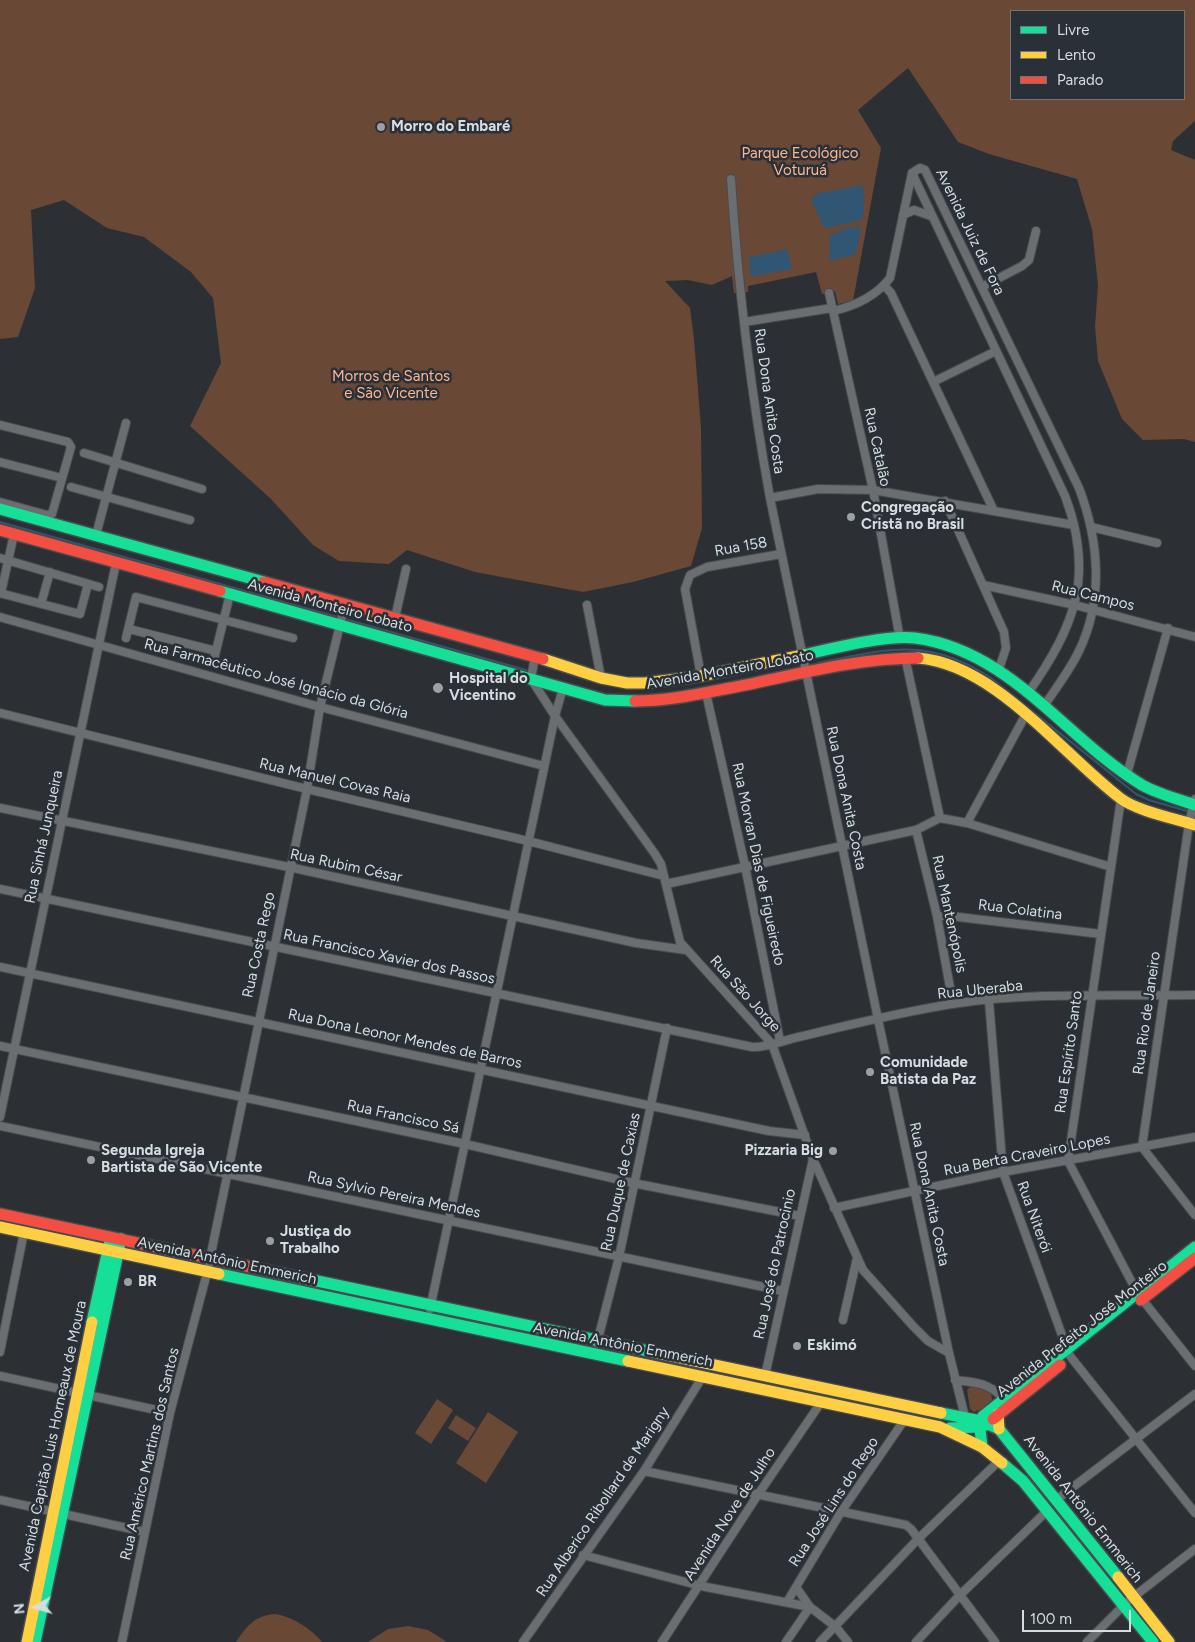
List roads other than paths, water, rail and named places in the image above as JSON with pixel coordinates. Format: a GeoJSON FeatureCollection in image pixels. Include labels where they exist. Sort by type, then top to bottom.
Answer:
{"type":"FeatureCollection","features":[{"type":"Feature","properties":{"kind":"street","name":"Avenida Juiz de Fora"},"geometry":{"type":"LineString","coordinates":[[1028,693],[1049,663],[1075,605],[1079,582],[1079,555],[1074,525],[1065,496],[912,173],[920,168],[925,170],[1078,488],[1091,527],[1097,570],[1093,610],[1079,652],[1044,706]]}},
{"type":"Feature","properties":{"kind":"street"},"geometry":{"type":"LineString","coordinates":[[744,322],[858,304],[884,285],[890,278],[912,173]]}},
{"type":"Feature","properties":{"kind":"street","name":"Rua Dona Anita Costa"},"geometry":{"type":"LineString","coordinates":[[731,179],[744,322],[756,416],[770,498],[914,1191],[965,1423]]}},
{"type":"Feature","properties":{"kind":"street"},"geometry":{"type":"LineString","coordinates":[[903,214],[914,210],[932,216]]}},
{"type":"Feature","properties":{"kind":"street"},"geometry":{"type":"LineString","coordinates":[[982,287],[1022,266],[1029,260],[1036,231]]}},
{"type":"Feature","properties":{"kind":"street"},"geometry":{"type":"LineString","coordinates":[[884,285],[891,293],[992,509]]}},
{"type":"Feature","properties":{"kind":"street","name":"Rua Catalão"},"geometry":{"type":"LineString","coordinates":[[829,293],[873,490],[900,639]]}},
{"type":"Feature","properties":{"kind":"street"},"geometry":{"type":"LineString","coordinates":[[933,382],[996,351]]}},
{"type":"Feature","properties":{"kind":"street"},"geometry":{"type":"LineString","coordinates":[[96,535],[126,423]]}},
{"type":"Feature","properties":{"kind":"street"},"geometry":{"type":"LineString","coordinates":[[0,425],[68,442],[71,447],[52,514],[0,502]]}},
{"type":"Feature","properties":{"kind":"street"},"geometry":{"type":"LineString","coordinates":[[84,453],[202,489]]}},
{"type":"Feature","properties":{"kind":"street"},"geometry":{"type":"LineString","coordinates":[[0,462],[62,478]]}},
{"type":"Feature","properties":{"kind":"street"},"geometry":{"type":"LineString","coordinates":[[71,487],[190,520]]}},
{"type":"Feature","properties":{"kind":"street"},"geometry":{"type":"LineString","coordinates":[[770,498],[818,489],[873,490],[992,509],[1074,525]]}},
{"type":"Feature","properties":{"kind":"street"},"geometry":{"type":"LineString","coordinates":[[945,502],[1004,632],[1006,648],[999,669]]}},
{"type":"Feature","properties":{"kind":"street","name":"Avenida Monteiro Lobato"},"geometry":{"type":"LineString","coordinates":[[0,509],[345,606],[395,618],[601,678],[627,683],[645,684],[701,676],[802,657],[865,642],[914,638],[953,646],[999,669],[1127,774],[1152,790],[1194,804]]}},
{"type":"Feature","properties":{"kind":"street"},"geometry":{"type":"LineString","coordinates":[[1091,527],[1157,543]]}},
{"type":"Feature","properties":{"kind":"street","name":"Avenida Monteiro Lobato"},"geometry":{"type":"LineString","coordinates":[[0,530],[230,594],[341,622],[605,700],[627,702],[706,693],[854,663],[905,657],[946,662],[984,683],[1026,714],[1121,799],[1136,806],[1191,823]]}},
{"type":"Feature","properties":{"kind":"street"},"geometry":{"type":"LineString","coordinates":[[14,534],[0,593],[80,614],[88,584]]}},
{"type":"Feature","properties":{"kind":"street","name":"Rua 158"},"geometry":{"type":"LineString","coordinates":[[701,676],[685,589],[690,575],[707,567],[781,554]]}},
{"type":"Feature","properties":{"kind":"street"},"geometry":{"type":"LineString","coordinates":[[0,558],[99,587]]}},
{"type":"Feature","properties":{"kind":"street","name":"Rua Sinhá Junqueira"},"geometry":{"type":"LineString","coordinates":[[0,1117],[116,563]]}},
{"type":"Feature","properties":{"kind":"street"},"geometry":{"type":"LineString","coordinates":[[395,618],[406,569]]}},
{"type":"Feature","properties":{"kind":"street"},"geometry":{"type":"LineString","coordinates":[[41,604],[50,572]]}},
{"type":"Feature","properties":{"kind":"street","name":"Rua Campos"},"geometry":{"type":"LineString","coordinates":[[984,585],[1075,605],[1168,628],[1195,637]]}},
{"type":"Feature","properties":{"kind":"street"},"geometry":{"type":"LineString","coordinates":[[213,663],[230,594]]}},
{"type":"Feature","properties":{"kind":"street"},"geometry":{"type":"LineString","coordinates":[[126,638],[136,597],[294,638]]}},
{"type":"Feature","properties":{"kind":"street"},"geometry":{"type":"LineString","coordinates":[[587,605],[601,678]]}},
{"type":"Feature","properties":{"kind":"street","name":"Rua Costa Rego"},"geometry":{"type":"LineString","coordinates":[[207,1272],[289,867],[307,789],[320,707],[345,606]]}},
{"type":"Feature","properties":{"kind":"street","name":"Rua Farmacêutico José Ignácio da Glória"},"geometry":{"type":"LineString","coordinates":[[0,618],[320,707],[544,766]]}},
{"type":"Feature","properties":{"kind":"street"},"geometry":{"type":"LineString","coordinates":[[1127,774],[1168,628]]}},
{"type":"Feature","properties":{"kind":"street"},"geometry":{"type":"LineString","coordinates":[[129,629],[216,651]]}},
{"type":"Feature","properties":{"kind":"street"},"geometry":{"type":"LineString","coordinates":[[905,657],[940,818]]}},
{"type":"Feature","properties":{"kind":"street"},"geometry":{"type":"LineString","coordinates":[[531,677],[535,658]]}},
{"type":"Feature","properties":{"kind":"street","name":"Rua São Jorge"},"geometry":{"type":"LineString","coordinates":[[531,677],[555,716],[646,839],[661,864],[680,942],[772,1044],[813,1158],[857,1258],[871,1281],[928,1340],[949,1353]]}},
{"type":"Feature","properties":{"kind":"street"},"geometry":{"type":"LineString","coordinates":[[428,1318],[544,766],[563,688]]}},
{"type":"Feature","properties":{"kind":"street","name":"Rua Morvan Dias de Figueiredo"},"geometry":{"type":"LineString","coordinates":[[706,693],[746,866],[780,1041]]}},
{"type":"Feature","properties":{"kind":"street","name":"Rua Manuel Covas Raia"},"geometry":{"type":"LineString","coordinates":[[0,713],[307,789],[528,841],[665,880]]}},
{"type":"Feature","properties":{"kind":"street"},"geometry":{"type":"LineString","coordinates":[[967,823],[1026,714]]}},
{"type":"Feature","properties":{"kind":"street","name":"Rua Espírito Santo"},"geometry":{"type":"LineString","coordinates":[[1068,1161],[1121,799]]}},
{"type":"Feature","properties":{"kind":"street","name":"Rua Rio de Janeiro"},"geometry":{"type":"LineString","coordinates":[[1142,1147],[1163,995],[1194,804]]}},
{"type":"Feature","properties":{"kind":"street","name":"Rua Rubim César"},"geometry":{"type":"LineString","coordinates":[[0,808],[289,867],[636,943],[686,950]]}},
{"type":"Feature","properties":{"kind":"street"},"geometry":{"type":"LineString","coordinates":[[665,880],[746,866],[916,830],[940,818],[967,823],[1111,867]]}},
{"type":"Feature","properties":{"kind":"street","name":"Rua Mantenópolis"},"geometry":{"type":"LineString","coordinates":[[916,830],[937,916],[953,1004]]}},
{"type":"Feature","properties":{"kind":"street","name":"Rua Francisco Xavier dos Passos"},"geometry":{"type":"LineString","coordinates":[[0,889],[667,1028],[752,1048],[772,1044]]}},
{"type":"Feature","properties":{"kind":"street","name":"Rua Colatina"},"geometry":{"type":"LineString","coordinates":[[937,916],[1101,934]]}},
{"type":"Feature","properties":{"kind":"street","name":"Rua Dona Leonor Mendes de Barros"},"geometry":{"type":"LineString","coordinates":[[0,966],[651,1104],[769,1131],[806,1135]]}},
{"type":"Feature","properties":{"kind":"street","name":"Rua Uberaba"},"geometry":{"type":"LineString","coordinates":[[772,1044],[878,1019],[953,1004],[1092,995],[1195,995]]}},
{"type":"Feature","properties":{"kind":"street","name":"Rua Niterói"},"geometry":{"type":"LineString","coordinates":[[989,1001],[1003,1172],[1068,1353],[1195,1513]]}},
{"type":"Feature","properties":{"kind":"street","name":"Rua Duque de Caxias"},"geometry":{"type":"LineString","coordinates":[[592,1353],[598,1341],[619,1257],[667,1028]]}},
{"type":"Feature","properties":{"kind":"street","name":"Rua Francisco Sá"},"geometry":{"type":"LineString","coordinates":[[0,1046],[464,1144],[633,1183],[800,1216]]}},
{"type":"Feature","properties":{"kind":"street","name":"Rua Sylvio Pereira Mendes"},"geometry":{"type":"LineString","coordinates":[[0,1126],[783,1291]]}},
{"type":"Feature","properties":{"kind":"street","name":"Rua Berta Craveiro Lopes"},"geometry":{"type":"LineString","coordinates":[[834,1208],[1003,1172],[1195,1137]]}},
{"type":"Feature","properties":{"kind":"street"},"geometry":{"type":"LineString","coordinates":[[1142,1147],[1195,1215]]}},
{"type":"Feature","properties":{"kind":"street","name":"Rua José do Patrocinio"},"geometry":{"type":"LineString","coordinates":[[765,1376],[813,1158]]}},
{"type":"Feature","properties":{"kind":"street"},"geometry":{"type":"LineString","coordinates":[[1068,1161],[1140,1296],[1195,1366]]}},
{"type":"Feature","properties":{"kind":"street","name":"Avenida Antônio Emmerich"},"geometry":{"type":"LineString","coordinates":[[0,1214],[765,1376],[965,1423]]}},
{"type":"Feature","properties":{"kind":"street","name":"Avenida Antônio Emmerich"},"geometry":{"type":"LineString","coordinates":[[0,1227],[940,1427],[982,1447],[1023,1481],[1153,1642]]}},
{"type":"Feature","properties":{"kind":"street"},"geometry":{"type":"LineString","coordinates":[[0,1352],[24,1232]]}},
{"type":"Feature","properties":{"kind":"street","name":"Avenida Capitão Luis Horneaux de Moura"},"geometry":{"type":"LineString","coordinates":[[27,1642],[57,1513],[116,1238]]}},
{"type":"Feature","properties":{"kind":"street","name":"Avenida Prefeito José Monteiro"},"geometry":{"type":"LineString","coordinates":[[995,1411],[1140,1296],[1195,1247]]}},
{"type":"Feature","properties":{"kind":"street"},"geometry":{"type":"LineString","coordinates":[[844,1320],[857,1258]]}},
{"type":"Feature","properties":{"kind":"street","name":"Avenida Prefeito José Monteiro"},"geometry":{"type":"LineString","coordinates":[[1140,1296],[1195,1258]]}},
{"type":"Feature","properties":{"kind":"street","name":"Rua Américo Martins dos Santos"},"geometry":{"type":"LineString","coordinates":[[122,1642],[170,1412],[207,1272]]}},
{"type":"Feature","properties":{"kind":"street"},"geometry":{"type":"LineString","coordinates":[[524,1340],[527,1326]]}},
{"type":"Feature","properties":{"kind":"street","name":"Avenida Prefeito José Monteiro"},"geometry":{"type":"LineString","coordinates":[[983,1424],[1004,1399],[1068,1353]]}},
{"type":"Feature","properties":{"kind":"street"},"geometry":{"type":"LineString","coordinates":[[0,1376],[170,1412]]}},
{"type":"Feature","properties":{"kind":"street","name":"Rua Alberico Ribollard de Marigny"},"geometry":{"type":"LineString","coordinates":[[523,1642],[644,1471],[703,1376]]}},
{"type":"Feature","properties":{"kind":"street"},"geometry":{"type":"LineString","coordinates":[[955,1380],[989,1386],[1004,1399]]}},
{"type":"Feature","properties":{"kind":"street"},"geometry":{"type":"LineString","coordinates":[[1056,1500],[1195,1394]]}},
{"type":"Feature","properties":{"kind":"street","name":"Avenida Nove de Julho"},"geometry":{"type":"LineString","coordinates":[[662,1642],[701,1586],[759,1493],[822,1401]]}},
{"type":"Feature","properties":{"kind":"street"},"geometry":{"type":"LineString","coordinates":[[995,1411],[998,1429]]}},
{"type":"Feature","properties":{"kind":"street","name":"Rua José Lins do Rego"},"geometry":{"type":"LineString","coordinates":[[787,1602],[841,1512],[905,1419]]}},
{"type":"Feature","properties":{"kind":"street"},"geometry":{"type":"LineString","coordinates":[[940,1427],[965,1423],[983,1424],[982,1447]]}},
{"type":"Feature","properties":{"kind":"street","name":"Avenida Antônio Emmerich"},"geometry":{"type":"LineString","coordinates":[[983,1424],[998,1429],[1169,1642]]}},
{"type":"Feature","properties":{"kind":"street"},"geometry":{"type":"LineString","coordinates":[[820,1642],[918,1539],[1000,1460]]}},
{"type":"Feature","properties":{"kind":"street"},"geometry":{"type":"LineString","coordinates":[[644,1471],[759,1493],[906,1525],[995,1642]]}},
{"type":"Feature","properties":{"kind":"street"},"geometry":{"type":"LineString","coordinates":[[0,1500],[145,1532]]}},
{"type":"Feature","properties":{"kind":"street"},"geometry":{"type":"LineString","coordinates":[[916,1642],[959,1596],[1048,1510]]}},
{"type":"Feature","properties":{"kind":"street","name":"Avenida Capitão Luis Horneaux de Moura"},"geometry":{"type":"LineString","coordinates":[[35,1642],[57,1513]]}},
{"type":"Feature","properties":{"kind":"street"},"geometry":{"type":"LineString","coordinates":[[1087,1642],[1133,1597],[1195,1549]]}},
{"type":"Feature","properties":{"kind":"street"},"geometry":{"type":"LineString","coordinates":[[583,1555],[701,1586],[810,1608]]}},
{"type":"Feature","properties":{"kind":"street"},"geometry":{"type":"LineString","coordinates":[[796,1587],[810,1608],[836,1627],[848,1642]]}},
{"type":"Feature","properties":{"kind":"street"},"geometry":{"type":"LineString","coordinates":[[786,1642],[810,1608]]}},
{"type":"Feature","properties":{"kind":"water"},"geometry":{"type":"Polygon","coordinates":[[[863,185],[864,211],[861,220],[828,228],[824,227],[813,205],[812,197],[819,193],[863,185]]]}},
{"type":"Feature","properties":{"kind":"water"},"geometry":{"type":"Polygon","coordinates":[[[861,226],[856,254],[830,261],[829,236],[846,228],[861,226]]]}},
{"type":"Feature","properties":{"kind":"water"},"geometry":{"type":"Polygon","coordinates":[[[787,249],[792,269],[754,276],[750,274],[749,257],[787,249]]]}},
{"type":"Feature","properties":{"kind":"waterway"},"geometry":{"type":"LineString","coordinates":[[0,522],[341,618]]}},
{"type":"Feature","properties":{"kind":"waterway"},"geometry":{"type":"LineString","coordinates":[[345,619],[526,670]]}},
{"type":"Feature","properties":{"kind":"waterway"},"geometry":{"type":"LineString","coordinates":[[818,663],[886,651],[927,651],[947,656],[969,665],[991,678],[1136,794],[1149,800],[1187,811]]}},
{"type":"Feature","properties":{"kind":"place","name":"Morro do Embaré"},"geometry":{"type":"Point","coordinates":[381,127]}},
{"type":"Feature","properties":{"kind":"place","name":"Congregação Cristã no Brasil"},"geometry":{"type":"Point","coordinates":[851,517]}},
{"type":"Feature","properties":{"kind":"place","name":"Hospital do Vicentino"},"geometry":{"type":"Point","coordinates":[438,688]}},
{"type":"Feature","properties":{"kind":"place","name":"Comunidade Batista da Paz"},"geometry":{"type":"Point","coordinates":[870,1072]}},
{"type":"Feature","properties":{"kind":"place","name":"Pizzaria Big"},"geometry":{"type":"Point","coordinates":[833,1151]}},
{"type":"Feature","properties":{"kind":"place","name":"Segunda Igreja Bartista de São Vicente"},"geometry":{"type":"Point","coordinates":[91,1160]}},
{"type":"Feature","properties":{"kind":"place","name":"Justiça do Trabalho"},"geometry":{"type":"Point","coordinates":[270,1241]}},
{"type":"Feature","properties":{"kind":"place","name":"BR"},"geometry":{"type":"Point","coordinates":[128,1282]}},
{"type":"Feature","properties":{"kind":"place","name":"Eskimó"},"geometry":{"type":"Point","coordinates":[797,1346]}},
{"type":"Feature","properties":{"kind":"park label","name":"Parque Ecológico Voturuá"},"geometry":{"type":"Point","coordinates":[800,162]}},
{"type":"Feature","properties":{"kind":"park label","name":"Morros de Santos e São Vicente"},"geometry":{"type":"Point","coordinates":[391,386]}}]}
